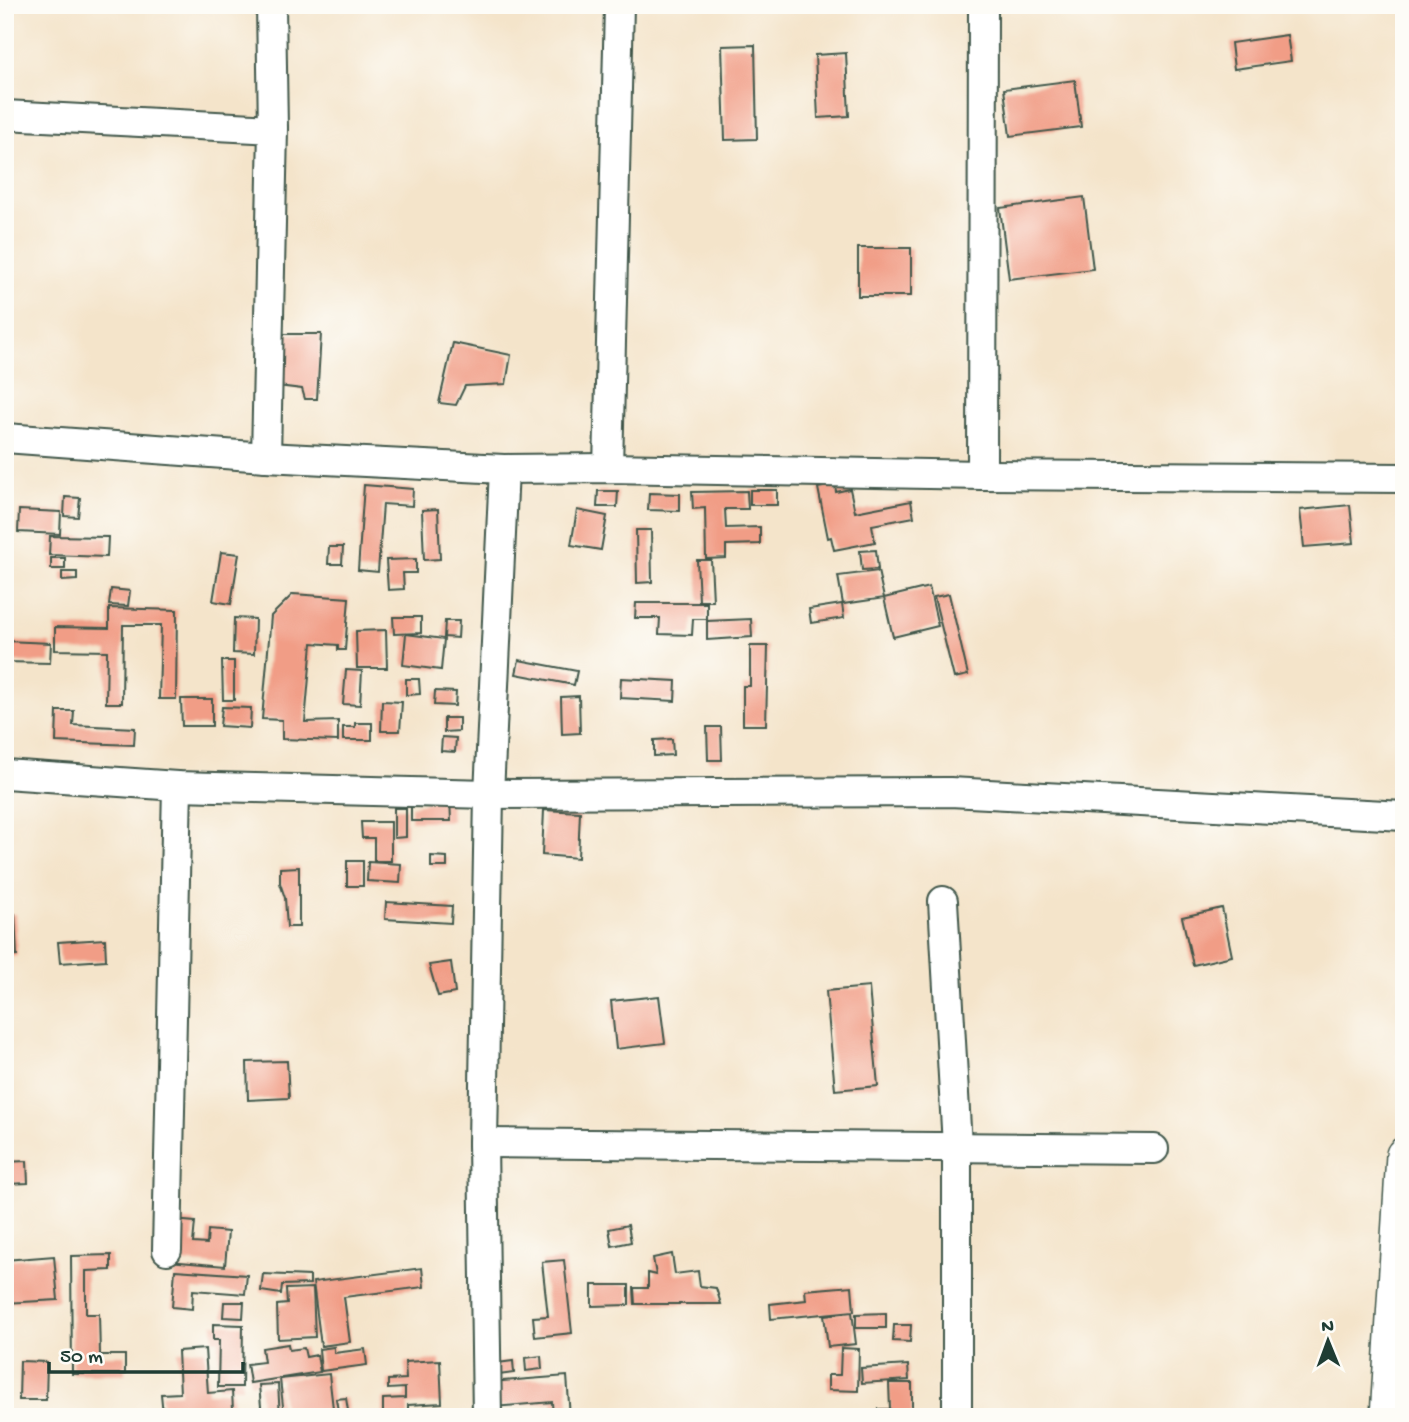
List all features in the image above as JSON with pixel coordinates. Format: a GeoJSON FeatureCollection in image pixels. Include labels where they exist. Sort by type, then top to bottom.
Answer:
{"type":"FeatureCollection","features":[{"type":"Feature","properties":{"kind":"street"},"geometry":{"type":"LineString","coordinates":[[266,457],[273,129],[271,5]]}},
{"type":"Feature","properties":{"kind":"street"},"geometry":{"type":"LineString","coordinates":[[608,468],[619,5]]}},
{"type":"Feature","properties":{"kind":"street"},"geometry":{"type":"LineString","coordinates":[[982,475],[983,5]]}},
{"type":"Feature","properties":{"kind":"street"},"geometry":{"type":"LineString","coordinates":[[5,116],[273,129]]}},
{"type":"Feature","properties":{"kind":"street"},"geometry":{"type":"LineString","coordinates":[[5,438],[266,457],[504,469],[1404,478]]}},
{"type":"Feature","properties":{"kind":"street"},"geometry":{"type":"LineString","coordinates":[[487,1417],[483,1143],[489,794],[504,469]]}},
{"type":"Feature","properties":{"kind":"street"},"geometry":{"type":"LineString","coordinates":[[5,774],[177,786],[489,794],[950,792],[1404,816]]}},
{"type":"Feature","properties":{"kind":"street"},"geometry":{"type":"LineString","coordinates":[[167,1250],[177,786]]}},
{"type":"Feature","properties":{"kind":"street"},"geometry":{"type":"LineString","coordinates":[[943,901],[957,1146],[957,1417]]}},
{"type":"Feature","properties":{"kind":"street"},"geometry":{"type":"LineString","coordinates":[[483,1143],[1154,1149]]}},
{"type":"Feature","properties":{"kind":"street"},"geometry":{"type":"LineString","coordinates":[[1394,1400],[1404,1155]]}},
{"type":"Feature","properties":{"kind":"building"},"geometry":{"type":"Polygon","coordinates":[[[1287,35],[1291,61],[1234,69],[1231,43],[1287,35]]]}},
{"type":"Feature","properties":{"kind":"building"},"geometry":{"type":"Polygon","coordinates":[[[755,45],[757,139],[725,140],[722,46],[755,45]]]}},
{"type":"Feature","properties":{"kind":"building"},"geometry":{"type":"Polygon","coordinates":[[[846,53],[849,116],[818,118],[815,55],[846,53]]]}},
{"type":"Feature","properties":{"kind":"building"},"geometry":{"type":"Polygon","coordinates":[[[1075,80],[1081,127],[1010,136],[1004,89],[1075,80]]]}},
{"type":"Feature","properties":{"kind":"building"},"geometry":{"type":"Polygon","coordinates":[[[1084,197],[1093,269],[1009,279],[1000,208],[1084,197]]]}},
{"type":"Feature","properties":{"kind":"building"},"geometry":{"type":"Polygon","coordinates":[[[858,248],[911,248],[911,296],[858,296],[858,248]]]}},
{"type":"Feature","properties":{"kind":"building"},"geometry":{"type":"Polygon","coordinates":[[[279,334],[321,334],[317,399],[305,399],[302,389],[278,386],[279,334]]]}},
{"type":"Feature","properties":{"kind":"building"},"geometry":{"type":"Polygon","coordinates":[[[453,343],[511,355],[506,384],[465,386],[456,405],[439,403],[453,343]]]}},
{"type":"Feature","properties":{"kind":"building"},"geometry":{"type":"Polygon","coordinates":[[[5,376],[9,376],[8,402],[5,402],[5,376]]]}},
{"type":"Feature","properties":{"kind":"building"},"geometry":{"type":"Polygon","coordinates":[[[364,485],[413,489],[412,506],[383,504],[378,572],[358,570],[364,485]]]}},
{"type":"Feature","properties":{"kind":"building"},"geometry":{"type":"Polygon","coordinates":[[[835,485],[836,492],[850,489],[855,512],[911,501],[914,517],[872,525],[875,542],[834,550],[831,537],[828,538],[818,488],[835,485]]]}},
{"type":"Feature","properties":{"kind":"building"},"geometry":{"type":"Polygon","coordinates":[[[750,490],[777,490],[777,505],[750,505],[750,490]]]}},
{"type":"Feature","properties":{"kind":"building"},"geometry":{"type":"Polygon","coordinates":[[[598,491],[618,491],[617,507],[597,507],[598,491]]]}},
{"type":"Feature","properties":{"kind":"building"},"geometry":{"type":"Polygon","coordinates":[[[747,491],[748,509],[725,509],[726,528],[760,527],[760,544],[726,545],[726,558],[706,559],[705,508],[693,509],[692,492],[747,491]]]}},
{"type":"Feature","properties":{"kind":"building"},"geometry":{"type":"Polygon","coordinates":[[[649,493],[680,494],[680,511],[648,510],[649,493]]]}},
{"type":"Feature","properties":{"kind":"building"},"geometry":{"type":"Polygon","coordinates":[[[65,497],[80,498],[78,517],[64,516],[65,497]]]}},
{"type":"Feature","properties":{"kind":"building"},"geometry":{"type":"Polygon","coordinates":[[[1350,505],[1354,543],[1304,547],[1300,510],[1350,505]]]}},
{"type":"Feature","properties":{"kind":"building"},"geometry":{"type":"Polygon","coordinates":[[[438,509],[440,559],[424,560],[422,510],[438,509]]]}},
{"type":"Feature","properties":{"kind":"building"},"geometry":{"type":"Polygon","coordinates":[[[19,510],[61,512],[60,534],[18,532],[19,510]]]}},
{"type":"Feature","properties":{"kind":"building"},"geometry":{"type":"Polygon","coordinates":[[[577,510],[607,516],[601,550],[571,545],[577,510]]]}},
{"type":"Feature","properties":{"kind":"building"},"geometry":{"type":"Polygon","coordinates":[[[636,530],[651,530],[652,582],[637,583],[636,530]]]}},
{"type":"Feature","properties":{"kind":"building"},"geometry":{"type":"Polygon","coordinates":[[[50,536],[108,537],[107,557],[49,555],[50,536]]]}},
{"type":"Feature","properties":{"kind":"building"},"geometry":{"type":"Polygon","coordinates":[[[329,547],[343,547],[342,564],[328,564],[329,547]]]}},
{"type":"Feature","properties":{"kind":"building"},"geometry":{"type":"Polygon","coordinates":[[[876,550],[878,569],[862,570],[860,551],[876,550]]]}},
{"type":"Feature","properties":{"kind":"building"},"geometry":{"type":"Polygon","coordinates":[[[221,552],[239,554],[231,604],[213,601],[221,552]]]}},
{"type":"Feature","properties":{"kind":"building"},"geometry":{"type":"Polygon","coordinates":[[[51,558],[65,558],[65,569],[51,569],[51,558]]]}},
{"type":"Feature","properties":{"kind":"building"},"geometry":{"type":"Polygon","coordinates":[[[416,559],[416,573],[403,573],[404,589],[388,590],[386,560],[416,559]]]}},
{"type":"Feature","properties":{"kind":"building"},"geometry":{"type":"Polygon","coordinates":[[[697,560],[711,560],[713,601],[699,601],[697,560]]]}},
{"type":"Feature","properties":{"kind":"building"},"geometry":{"type":"Polygon","coordinates":[[[878,571],[884,598],[843,604],[838,576],[878,571]]]}},
{"type":"Feature","properties":{"kind":"building"},"geometry":{"type":"Polygon","coordinates":[[[62,572],[77,572],[77,580],[62,581],[62,572]]]}},
{"type":"Feature","properties":{"kind":"building"},"geometry":{"type":"Polygon","coordinates":[[[929,587],[938,626],[893,637],[884,598],[929,587]]]}},
{"type":"Feature","properties":{"kind":"building"},"geometry":{"type":"Polygon","coordinates":[[[111,589],[130,591],[128,606],[109,605],[111,589]]]}},
{"type":"Feature","properties":{"kind":"building"},"geometry":{"type":"Polygon","coordinates":[[[293,594],[349,598],[345,650],[338,650],[338,645],[312,643],[305,722],[338,721],[338,741],[282,739],[282,720],[262,719],[271,616],[293,594]]]}},
{"type":"Feature","properties":{"kind":"building"},"geometry":{"type":"Polygon","coordinates":[[[949,594],[968,675],[954,678],[934,597],[949,594]]]}},
{"type":"Feature","properties":{"kind":"building"},"geometry":{"type":"Polygon","coordinates":[[[636,603],[707,603],[707,619],[693,619],[692,635],[659,634],[660,618],[635,618],[636,603]]]}},
{"type":"Feature","properties":{"kind":"building"},"geometry":{"type":"Polygon","coordinates":[[[842,604],[844,618],[811,623],[809,609],[842,604]]]}},
{"type":"Feature","properties":{"kind":"building"},"geometry":{"type":"Polygon","coordinates":[[[109,608],[177,610],[176,699],[159,699],[161,625],[123,625],[122,703],[106,703],[107,651],[55,650],[55,627],[109,628],[109,608]]]}},
{"type":"Feature","properties":{"kind":"building"},"geometry":{"type":"Polygon","coordinates":[[[393,617],[421,617],[421,633],[394,634],[393,617]]]}},
{"type":"Feature","properties":{"kind":"building"},"geometry":{"type":"Polygon","coordinates":[[[234,618],[255,619],[254,654],[233,653],[234,618]]]}},
{"type":"Feature","properties":{"kind":"building"},"geometry":{"type":"Polygon","coordinates":[[[751,619],[752,637],[707,640],[707,621],[751,619]]]}},
{"type":"Feature","properties":{"kind":"building"},"geometry":{"type":"Polygon","coordinates":[[[445,621],[459,621],[458,638],[444,637],[445,621]]]}},
{"type":"Feature","properties":{"kind":"building"},"geometry":{"type":"Polygon","coordinates":[[[386,630],[387,668],[357,668],[356,631],[386,630]]]}},
{"type":"Feature","properties":{"kind":"building"},"geometry":{"type":"Polygon","coordinates":[[[406,634],[444,639],[441,670],[403,665],[406,634]]]}},
{"type":"Feature","properties":{"kind":"building"},"geometry":{"type":"Polygon","coordinates":[[[5,641],[51,643],[50,663],[5,662],[5,641]]]}},
{"type":"Feature","properties":{"kind":"building"},"geometry":{"type":"Polygon","coordinates":[[[750,646],[768,646],[766,725],[743,725],[743,686],[750,686],[750,646]]]}},
{"type":"Feature","properties":{"kind":"building"},"geometry":{"type":"Polygon","coordinates":[[[519,660],[577,671],[574,685],[516,674],[519,660]]]}},
{"type":"Feature","properties":{"kind":"building"},"geometry":{"type":"Polygon","coordinates":[[[222,661],[234,661],[234,700],[223,700],[222,661]]]}},
{"type":"Feature","properties":{"kind":"building"},"geometry":{"type":"Polygon","coordinates":[[[346,670],[362,671],[360,705],[343,704],[346,670]]]}},
{"type":"Feature","properties":{"kind":"building"},"geometry":{"type":"Polygon","coordinates":[[[621,678],[676,681],[675,701],[620,698],[621,678]]]}},
{"type":"Feature","properties":{"kind":"building"},"geometry":{"type":"Polygon","coordinates":[[[406,679],[419,679],[420,694],[406,695],[406,679]]]}},
{"type":"Feature","properties":{"kind":"building"},"geometry":{"type":"Polygon","coordinates":[[[435,691],[456,692],[455,706],[434,705],[435,691]]]}},
{"type":"Feature","properties":{"kind":"building"},"geometry":{"type":"Polygon","coordinates":[[[579,696],[580,733],[562,734],[561,697],[579,696]]]}},
{"type":"Feature","properties":{"kind":"building"},"geometry":{"type":"Polygon","coordinates":[[[181,699],[212,699],[212,726],[182,726],[181,699]]]}},
{"type":"Feature","properties":{"kind":"building"},"geometry":{"type":"Polygon","coordinates":[[[382,701],[402,702],[400,731],[381,731],[382,701]]]}},
{"type":"Feature","properties":{"kind":"building"},"geometry":{"type":"Polygon","coordinates":[[[222,707],[251,708],[250,728],[220,726],[222,707]]]}},
{"type":"Feature","properties":{"kind":"building"},"geometry":{"type":"Polygon","coordinates":[[[57,711],[74,711],[73,725],[135,728],[134,745],[56,742],[57,711]]]}},
{"type":"Feature","properties":{"kind":"building"},"geometry":{"type":"Polygon","coordinates":[[[444,718],[459,718],[459,731],[444,732],[444,718]]]}},
{"type":"Feature","properties":{"kind":"building"},"geometry":{"type":"Polygon","coordinates":[[[355,723],[372,723],[372,740],[343,740],[343,727],[355,727],[355,723]]]}},
{"type":"Feature","properties":{"kind":"building"},"geometry":{"type":"Polygon","coordinates":[[[707,727],[721,727],[722,760],[708,760],[707,727]]]}},
{"type":"Feature","properties":{"kind":"building"},"geometry":{"type":"Polygon","coordinates":[[[442,737],[456,738],[455,752],[441,751],[442,737]]]}},
{"type":"Feature","properties":{"kind":"building"},"geometry":{"type":"Polygon","coordinates":[[[672,739],[673,755],[654,756],[654,740],[672,739]]]}},
{"type":"Feature","properties":{"kind":"building"},"geometry":{"type":"Polygon","coordinates":[[[450,797],[451,821],[411,821],[411,806],[450,797]]]}},
{"type":"Feature","properties":{"kind":"building"},"geometry":{"type":"Polygon","coordinates":[[[394,808],[406,808],[406,837],[394,838],[394,808]]]}},
{"type":"Feature","properties":{"kind":"building"},"geometry":{"type":"Polygon","coordinates":[[[544,810],[580,812],[578,858],[542,855],[544,810]]]}},
{"type":"Feature","properties":{"kind":"building"},"geometry":{"type":"Polygon","coordinates":[[[361,822],[391,822],[391,861],[374,861],[374,838],[362,838],[361,822]]]}},
{"type":"Feature","properties":{"kind":"building"},"geometry":{"type":"Polygon","coordinates":[[[431,856],[447,857],[447,867],[431,867],[431,856]]]}},
{"type":"Feature","properties":{"kind":"building"},"geometry":{"type":"Polygon","coordinates":[[[347,861],[363,861],[363,886],[347,886],[347,861]]]}},
{"type":"Feature","properties":{"kind":"building"},"geometry":{"type":"Polygon","coordinates":[[[368,862],[401,864],[400,883],[367,881],[368,862]]]}},
{"type":"Feature","properties":{"kind":"building"},"geometry":{"type":"Polygon","coordinates":[[[299,867],[299,927],[287,927],[280,868],[299,867]]]}},
{"type":"Feature","properties":{"kind":"building"},"geometry":{"type":"Polygon","coordinates":[[[386,902],[452,906],[451,923],[385,919],[386,902]]]}},
{"type":"Feature","properties":{"kind":"building"},"geometry":{"type":"Polygon","coordinates":[[[1222,908],[1232,956],[1193,965],[1182,917],[1222,908]]]}},
{"type":"Feature","properties":{"kind":"building"},"geometry":{"type":"Polygon","coordinates":[[[5,914],[15,914],[17,956],[5,957],[5,914]]]}},
{"type":"Feature","properties":{"kind":"building"},"geometry":{"type":"Polygon","coordinates":[[[105,939],[106,960],[60,963],[58,942],[105,939]]]}},
{"type":"Feature","properties":{"kind":"building"},"geometry":{"type":"Polygon","coordinates":[[[451,962],[455,993],[438,996],[429,965],[451,962]]]}},
{"type":"Feature","properties":{"kind":"building"},"geometry":{"type":"Polygon","coordinates":[[[869,987],[878,1086],[835,1090],[826,991],[869,987]]]}},
{"type":"Feature","properties":{"kind":"building"},"geometry":{"type":"Polygon","coordinates":[[[659,996],[665,1043],[616,1049],[611,1001],[659,996]]]}},
{"type":"Feature","properties":{"kind":"building"},"geometry":{"type":"Polygon","coordinates":[[[287,1061],[289,1098],[248,1100],[247,1062],[287,1061]]]}},
{"type":"Feature","properties":{"kind":"building"},"geometry":{"type":"Polygon","coordinates":[[[27,1161],[28,1183],[8,1184],[5,1162],[27,1161]]]}},
{"type":"Feature","properties":{"kind":"building"},"geometry":{"type":"Polygon","coordinates":[[[173,1220],[195,1222],[193,1243],[207,1244],[208,1230],[228,1232],[225,1266],[169,1261],[173,1220]]]}},
{"type":"Feature","properties":{"kind":"building"},"geometry":{"type":"Polygon","coordinates":[[[628,1225],[631,1242],[612,1246],[609,1229],[628,1225]]]}},
{"type":"Feature","properties":{"kind":"building"},"geometry":{"type":"Polygon","coordinates":[[[672,1254],[675,1274],[698,1271],[700,1286],[716,1288],[721,1304],[635,1304],[634,1288],[648,1288],[648,1273],[656,1275],[653,1258],[672,1254]]]}},
{"type":"Feature","properties":{"kind":"building"},"geometry":{"type":"Polygon","coordinates":[[[111,1255],[111,1270],[86,1271],[86,1314],[99,1314],[100,1355],[125,1355],[125,1374],[72,1374],[71,1256],[111,1255]]]}},
{"type":"Feature","properties":{"kind":"building"},"geometry":{"type":"Polygon","coordinates":[[[54,1256],[58,1300],[5,1303],[5,1260],[54,1256]]]}},
{"type":"Feature","properties":{"kind":"building"},"geometry":{"type":"Polygon","coordinates":[[[564,1260],[572,1333],[535,1337],[533,1317],[548,1316],[542,1262],[564,1260]]]}},
{"type":"Feature","properties":{"kind":"building"},"geometry":{"type":"Polygon","coordinates":[[[422,1268],[424,1287],[344,1297],[350,1342],[321,1346],[313,1282],[422,1268]]]}},
{"type":"Feature","properties":{"kind":"building"},"geometry":{"type":"Polygon","coordinates":[[[175,1270],[247,1275],[245,1294],[193,1290],[192,1309],[172,1307],[175,1270]]]}},
{"type":"Feature","properties":{"kind":"building"},"geometry":{"type":"Polygon","coordinates":[[[263,1274],[310,1276],[310,1284],[282,1285],[281,1294],[261,1291],[263,1274]]]}},
{"type":"Feature","properties":{"kind":"building"},"geometry":{"type":"Polygon","coordinates":[[[592,1285],[629,1285],[629,1305],[592,1306],[592,1285]]]}},
{"type":"Feature","properties":{"kind":"building"},"geometry":{"type":"Polygon","coordinates":[[[852,1286],[854,1311],[771,1319],[770,1304],[806,1300],[805,1290],[852,1286]]]}},
{"type":"Feature","properties":{"kind":"building"},"geometry":{"type":"Polygon","coordinates":[[[313,1288],[315,1337],[278,1339],[277,1305],[287,1304],[286,1289],[313,1288]]]}},
{"type":"Feature","properties":{"kind":"building"},"geometry":{"type":"Polygon","coordinates":[[[224,1302],[244,1302],[243,1318],[223,1317],[224,1302]]]}},
{"type":"Feature","properties":{"kind":"building"},"geometry":{"type":"Polygon","coordinates":[[[852,1312],[856,1344],[828,1347],[824,1315],[852,1312]]]}},
{"type":"Feature","properties":{"kind":"building"},"geometry":{"type":"Polygon","coordinates":[[[886,1313],[886,1328],[856,1328],[856,1314],[886,1313]]]}},
{"type":"Feature","properties":{"kind":"building"},"geometry":{"type":"Polygon","coordinates":[[[213,1324],[243,1325],[242,1387],[218,1387],[219,1340],[213,1340],[213,1324]]]}},
{"type":"Feature","properties":{"kind":"building"},"geometry":{"type":"Polygon","coordinates":[[[894,1325],[911,1325],[910,1342],[893,1341],[894,1325]]]}},
{"type":"Feature","properties":{"kind":"building"},"geometry":{"type":"Polygon","coordinates":[[[288,1344],[289,1350],[304,1348],[306,1357],[317,1355],[320,1372],[250,1383],[247,1364],[264,1362],[262,1348],[288,1344]]]}},
{"type":"Feature","properties":{"kind":"building"},"geometry":{"type":"Polygon","coordinates":[[[334,1347],[334,1353],[365,1349],[367,1365],[321,1371],[319,1349],[334,1347]]]}},
{"type":"Feature","properties":{"kind":"building"},"geometry":{"type":"Polygon","coordinates":[[[841,1348],[859,1349],[858,1391],[828,1390],[828,1375],[840,1375],[841,1348]]]}},
{"type":"Feature","properties":{"kind":"building"},"geometry":{"type":"Polygon","coordinates":[[[205,1349],[208,1393],[232,1391],[233,1410],[163,1414],[161,1394],[180,1393],[178,1351],[205,1349]]]}},
{"type":"Feature","properties":{"kind":"building"},"geometry":{"type":"Polygon","coordinates":[[[541,1356],[542,1369],[526,1371],[525,1358],[541,1356]]]}},
{"type":"Feature","properties":{"kind":"building"},"geometry":{"type":"Polygon","coordinates":[[[440,1360],[442,1403],[408,1405],[408,1417],[383,1417],[383,1399],[405,1398],[405,1388],[388,1389],[388,1380],[406,1379],[405,1362],[440,1360]]]}},
{"type":"Feature","properties":{"kind":"building"},"geometry":{"type":"Polygon","coordinates":[[[20,1361],[47,1362],[46,1400],[19,1400],[20,1361]]]}},
{"type":"Feature","properties":{"kind":"building"},"geometry":{"type":"Polygon","coordinates":[[[513,1361],[514,1373],[491,1376],[490,1364],[513,1361]]]}},
{"type":"Feature","properties":{"kind":"building"},"geometry":{"type":"Polygon","coordinates":[[[908,1365],[909,1380],[862,1383],[861,1368],[908,1365]]]}},
{"type":"Feature","properties":{"kind":"building"},"geometry":{"type":"Polygon","coordinates":[[[329,1374],[334,1417],[314,1417],[313,1412],[284,1415],[280,1379],[329,1374]]]}},
{"type":"Feature","properties":{"kind":"building"},"geometry":{"type":"Polygon","coordinates":[[[567,1376],[570,1417],[553,1417],[552,1402],[493,1407],[491,1382],[567,1376]]]}},
{"type":"Feature","properties":{"kind":"building"},"geometry":{"type":"Polygon","coordinates":[[[889,1383],[912,1383],[912,1417],[880,1417],[879,1409],[890,1409],[889,1383]]]}},
{"type":"Feature","properties":{"kind":"building"},"geometry":{"type":"Polygon","coordinates":[[[278,1384],[280,1417],[262,1417],[259,1385],[278,1384]]]}},
{"type":"Feature","properties":{"kind":"building"},"geometry":{"type":"Polygon","coordinates":[[[346,1398],[349,1417],[339,1417],[336,1399],[346,1398]]]}}]}
